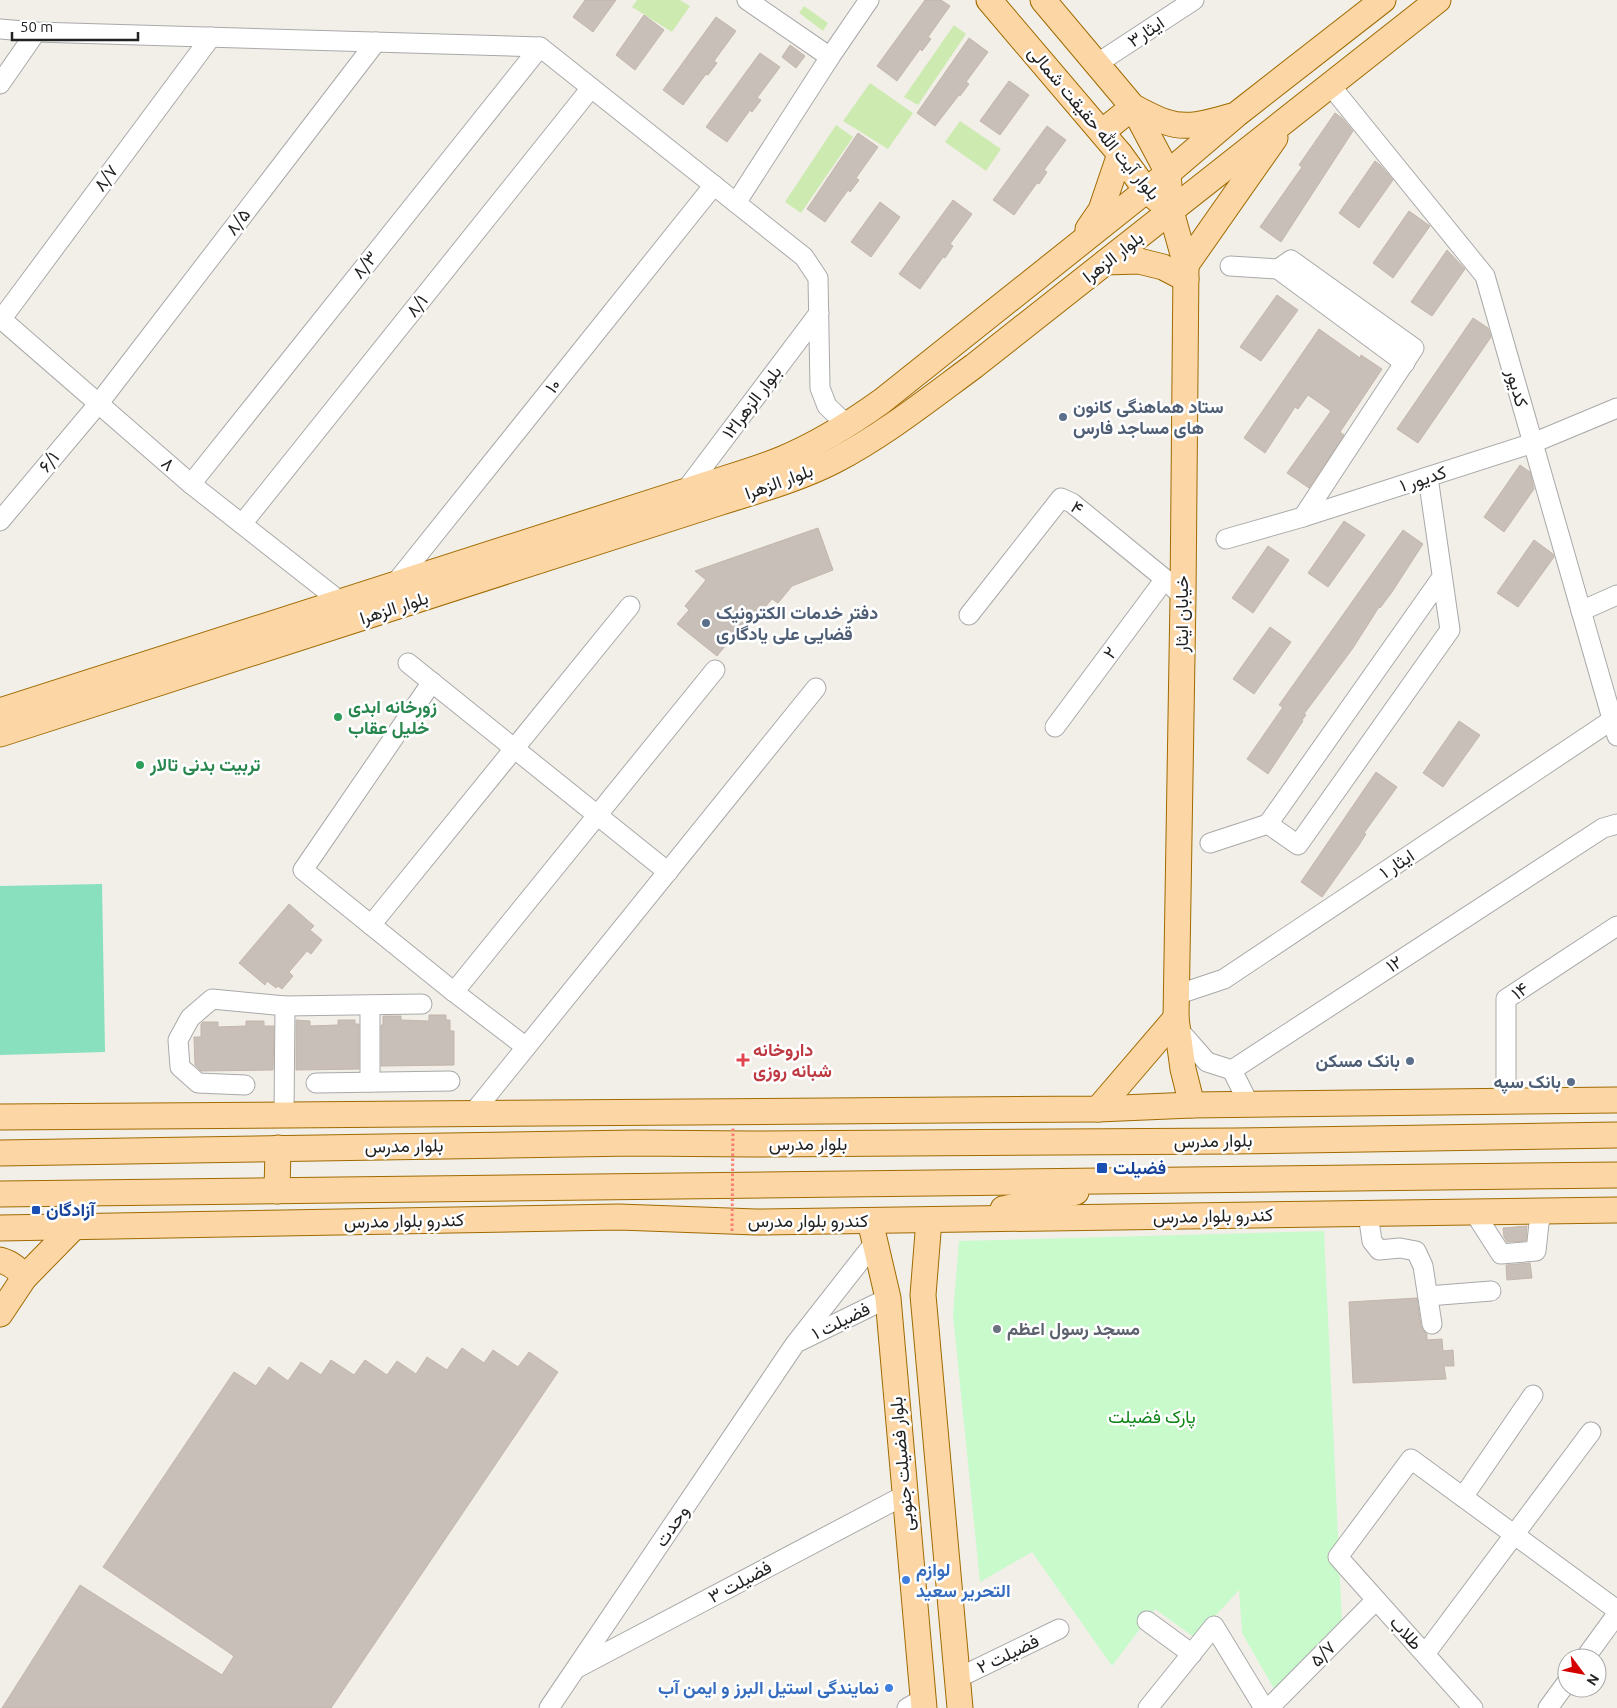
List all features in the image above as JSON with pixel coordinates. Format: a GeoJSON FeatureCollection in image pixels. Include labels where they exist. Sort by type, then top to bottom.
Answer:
{"type":"FeatureCollection","features":[{"type":"Feature","properties":{"kind":"main road","name":"بلوار آیت الله حقیقت شمالی"},"geometry":{"type":"LineString","coordinates":[[989,0],[1102,132],[1146,190],[1171,211]]}},
{"type":"Feature","properties":{"kind":"main road","name":"بلوار آیت الله حقیقت شمالی"},"geometry":{"type":"LineString","coordinates":[[1043,0],[1133,106],[1168,173],[1171,211]]}},
{"type":"Feature","properties":{"kind":"main road","name":"بلوار الزهرا"},"geometry":{"type":"LineString","coordinates":[[0,711],[685,492],[780,460],[822,440],[848,426],[882,402],[1168,173],[1237,114],[1383,0]]}},
{"type":"Feature","properties":{"kind":"main road","name":"بلوار الزهرا"},"geometry":{"type":"LineString","coordinates":[[0,734],[706,508],[789,480],[834,461],[898,423],[974,366],[1438,0]]}},
{"type":"Feature","properties":{"kind":"main road"},"geometry":{"type":"LineString","coordinates":[[1102,132],[1133,106],[1166,122],[1184,126],[1209,123],[1237,114]]}},
{"type":"Feature","properties":{"kind":"main road"},"geometry":{"type":"LineString","coordinates":[[1106,262],[1139,261],[1186,272],[1292,115]]}},
{"type":"Feature","properties":{"kind":"main road"},"geometry":{"type":"LineString","coordinates":[[1080,242],[1101,210],[1120,154]]}},
{"type":"Feature","properties":{"kind":"main road","name":"خیابان ایثار"},"geometry":{"type":"LineString","coordinates":[[1171,211],[1186,272],[1176,1014]]}},
{"type":"Feature","properties":{"kind":"main road"},"geometry":{"type":"LineString","coordinates":[[1176,1014],[1183,1069],[1192,1105]]}},
{"type":"Feature","properties":{"kind":"main road"},"geometry":{"type":"LineString","coordinates":[[1098,1109],[1176,1014]]}},
{"type":"Feature","properties":{"kind":"main road"},"geometry":{"type":"LineString","coordinates":[[0,1117],[1098,1109],[1249,1104],[1617,1100]]}},
{"type":"Feature","properties":{"kind":"main road"},"geometry":{"type":"LineString","coordinates":[[755,1144],[844,1110]]}},
{"type":"Feature","properties":{"kind":"main road"},"geometry":{"type":"LineString","coordinates":[[0,1123],[75,1152]]}},
{"type":"Feature","properties":{"kind":"main road","name":"بلوار مدرس"},"geometry":{"type":"LineString","coordinates":[[0,1153],[635,1143],[1235,1141],[1617,1135]]}},
{"type":"Feature","properties":{"kind":"main road"},"geometry":{"type":"LineString","coordinates":[[277,1191],[278,1148]]}},
{"type":"Feature","properties":{"kind":"main road"},"geometry":{"type":"LineString","coordinates":[[0,1194],[1617,1175]]}},
{"type":"Feature","properties":{"kind":"main road"},"geometry":{"type":"LineString","coordinates":[[1303,1179],[1402,1213]]}},
{"type":"Feature","properties":{"kind":"main road"},"geometry":{"type":"LineString","coordinates":[[959,1220],[1120,1181]]}},
{"type":"Feature","properties":{"kind":"main road"},"geometry":{"type":"LineString","coordinates":[[555,1188],[619,1217]]}},
{"type":"Feature","properties":{"kind":"main road","name":"کندرو بلوار مدرس"},"geometry":{"type":"LineString","coordinates":[[4,1234],[74,1227],[619,1217],[756,1222],[873,1232],[929,1220],[1617,1210]]}},
{"type":"Feature","properties":{"kind":"main road","name":"بلوار فضیلت جنوبی"},"geometry":{"type":"LineString","coordinates":[[929,1220],[922,1295],[960,1708]]}},
{"type":"Feature","properties":{"kind":"main road"},"geometry":{"type":"LineString","coordinates":[[0,1314],[24,1278],[74,1227]]}},
{"type":"Feature","properties":{"kind":"main road","name":"بلوار فضیلت جنوبی"},"geometry":{"type":"LineString","coordinates":[[873,1232],[888,1298],[912,1572],[918,1705]]}},
{"type":"Feature","properties":{"kind":"main road"},"geometry":{"type":"LineString","coordinates":[[0,1260],[11,1264],[19,1270],[24,1278]]}},
{"type":"Feature","properties":{"kind":"main road"},"geometry":{"type":"LineString","coordinates":[[888,1298],[890,1289],[896,1282],[904,1279],[913,1281],[920,1287],[922,1295]]}},
{"type":"Feature","properties":{"kind":"main road"},"geometry":{"type":"LineString","coordinates":[[912,1572],[948,1570]]}},
{"type":"Feature","properties":{"kind":"street"},"geometry":{"type":"LineString","coordinates":[[747,0],[830,57]]}},
{"type":"Feature","properties":{"kind":"street"},"geometry":{"type":"LineString","coordinates":[[736,203],[869,0]]}},
{"type":"Feature","properties":{"kind":"street","name":"ایثار۳"},"geometry":{"type":"LineString","coordinates":[[1098,63],[1194,0]]}},
{"type":"Feature","properties":{"kind":"street"},"geometry":{"type":"LineString","coordinates":[[0,29],[211,38],[540,47],[804,257],[818,278],[820,388],[827,406],[848,426]]}},
{"type":"Feature","properties":{"kind":"street"},"geometry":{"type":"LineString","coordinates":[[0,84],[36,32]]}},
{"type":"Feature","properties":{"kind":"street","name":"۸/۷"},"geometry":{"type":"LineString","coordinates":[[0,320],[211,38]]}},
{"type":"Feature","properties":{"kind":"street","name":"۸/۵"},"geometry":{"type":"LineString","coordinates":[[99,403],[376,42]]}},
{"type":"Feature","properties":{"kind":"street","name":"۸/۳"},"geometry":{"type":"LineString","coordinates":[[191,484],[540,47]]}},
{"type":"Feature","properties":{"kind":"street","name":"کدیور"},"geometry":{"type":"LineString","coordinates":[[1330,85],[1485,276],[1615,728]]}},
{"type":"Feature","properties":{"kind":"street","name":"۸/۱"},"geometry":{"type":"LineString","coordinates":[[242,524],[591,88]]}},
{"type":"Feature","properties":{"kind":"street","name":"۱۰"},"geometry":{"type":"LineString","coordinates":[[392,586],[714,186]]}},
{"type":"Feature","properties":{"kind":"street"},"geometry":{"type":"LineString","coordinates":[[1230,266],[1278,269],[1405,363],[1303,517]]}},
{"type":"Feature","properties":{"kind":"street","name":"بلوار الزهرا۱۲"},"geometry":{"type":"LineString","coordinates":[[685,492],[819,313]]}},
{"type":"Feature","properties":{"kind":"street","name":"۸"},"geometry":{"type":"LineString","coordinates":[[0,320],[99,403],[191,484],[341,602]]}},
{"type":"Feature","properties":{"kind":"street","name":"۶/۱"},"geometry":{"type":"LineString","coordinates":[[0,521],[99,403]]}},
{"type":"Feature","properties":{"kind":"street","name":"کدیور ۱"},"geometry":{"type":"LineString","coordinates":[[1226,539],[1303,517],[1533,443],[1617,408]]}},
{"type":"Feature","properties":{"kind":"street"},"geometry":{"type":"LineString","coordinates":[[1268,824],[1298,846],[1450,630],[1428,477]]}},
{"type":"Feature","properties":{"kind":"street","name":"۴"},"geometry":{"type":"LineString","coordinates":[[969,615],[1061,498],[1072,503],[1165,579],[1183,597]]}},
{"type":"Feature","properties":{"kind":"street"},"geometry":{"type":"LineString","coordinates":[[1210,843],[1268,824],[1442,578]]}},
{"type":"Feature","properties":{"kind":"street","name":"۲"},"geometry":{"type":"LineString","coordinates":[[1055,727],[1165,579]]}},
{"type":"Feature","properties":{"kind":"street"},"geometry":{"type":"LineString","coordinates":[[1581,611],[1617,595]]}},
{"type":"Feature","properties":{"kind":"street"},"geometry":{"type":"LineString","coordinates":[[371,926],[630,606]]}},
{"type":"Feature","properties":{"kind":"street"},"geometry":{"type":"LineString","coordinates":[[408,663],[668,872]]}},
{"type":"Feature","properties":{"kind":"street"},"geometry":{"type":"LineString","coordinates":[[454,992],[715,670]]}},
{"type":"Feature","properties":{"kind":"street"},"geometry":{"type":"LineString","coordinates":[[432,682],[302,870],[526,1047]]}},
{"type":"Feature","properties":{"kind":"street"},"geometry":{"type":"LineString","coordinates":[[473,1113],[816,688]]}},
{"type":"Feature","properties":{"kind":"street","name":"ایثار ۱"},"geometry":{"type":"LineString","coordinates":[[1176,1014],[1224,979],[1615,728]]}},
{"type":"Feature","properties":{"kind":"street","name":"۱۲"},"geometry":{"type":"LineString","coordinates":[[1232,1070],[1603,828],[1617,824]]}},
{"type":"Feature","properties":{"kind":"street","name":"۱۴"},"geometry":{"type":"LineString","coordinates":[[1506,1101],[1506,999],[1617,926]]}},
{"type":"Feature","properties":{"kind":"street"},"geometry":{"type":"LineString","coordinates":[[244,1085],[198,1083],[180,1067],[178,1040],[190,1018],[212,999],[285,1006],[422,1004]]}},
{"type":"Feature","properties":{"kind":"street"},"geometry":{"type":"LineString","coordinates":[[370,1005],[370,1082]]}},
{"type":"Feature","properties":{"kind":"street"},"geometry":{"type":"LineString","coordinates":[[284,1115],[285,1006]]}},
{"type":"Feature","properties":{"kind":"street"},"geometry":{"type":"LineString","coordinates":[[1176,1014],[1207,1062],[1232,1070],[1249,1104]]}},
{"type":"Feature","properties":{"kind":"street"},"geometry":{"type":"LineString","coordinates":[[316,1084],[450,1081]]}},
{"type":"Feature","properties":{"kind":"street"},"geometry":{"type":"LineString","coordinates":[[1474,1212],[1501,1254],[1536,1251],[1539,1223],[1544,1211]]}},
{"type":"Feature","properties":{"kind":"street"},"geometry":{"type":"LineString","coordinates":[[1368,1214],[1372,1241],[1379,1250],[1400,1248],[1416,1251],[1423,1266],[1432,1324]]}},
{"type":"Feature","properties":{"kind":"street","name":"وحدت"},"geometry":{"type":"LineString","coordinates":[[549,1708],[873,1232]]}},
{"type":"Feature","properties":{"kind":"street"},"geometry":{"type":"LineString","coordinates":[[1428,1296],[1491,1291]]}},
{"type":"Feature","properties":{"kind":"street","name":"فضیلت ۱"},"geometry":{"type":"LineString","coordinates":[[795,1344],[888,1298]]}},
{"type":"Feature","properties":{"kind":"street"},"geometry":{"type":"LineString","coordinates":[[1533,1395],[1463,1497],[1617,1610]]}},
{"type":"Feature","properties":{"kind":"street"},"geometry":{"type":"LineString","coordinates":[[1425,1654],[1591,1432]]}},
{"type":"Feature","properties":{"kind":"street","name":"طلاب"},"geometry":{"type":"LineString","coordinates":[[1463,1497],[1411,1459],[1338,1557],[1473,1708]]}},
{"type":"Feature","properties":{"kind":"street","name":"فضیلت ۳"},"geometry":{"type":"LineString","coordinates":[[576,1669],[905,1495]]}},
{"type":"Feature","properties":{"kind":"street","name":"۵/۷"},"geometry":{"type":"LineString","coordinates":[[1269,1708],[1376,1600]]}},
{"type":"Feature","properties":{"kind":"street"},"geometry":{"type":"LineString","coordinates":[[1592,1648],[1617,1614]]}},
{"type":"Feature","properties":{"kind":"street"},"geometry":{"type":"LineString","coordinates":[[1147,1621],[1192,1654]]}},
{"type":"Feature","properties":{"kind":"street"},"geometry":{"type":"LineString","coordinates":[[1148,1708],[1214,1626],[1264,1708]]}},
{"type":"Feature","properties":{"kind":"street","name":"فضیلت ۲"},"geometry":{"type":"LineString","coordinates":[[958,1678],[1059,1629]]}},
{"type":"Feature","properties":{"kind":"street"},"geometry":{"type":"LineString","coordinates":[[1548,1708],[1557,1696]]}},
{"type":"Feature","properties":{"kind":"path"},"geometry":{"type":"LineString","coordinates":[[732,1231],[733,1127]]}},
{"type":"Feature","properties":{"kind":"green space"},"geometry":{"type":"Polygon","coordinates":[[[637,0],[680,0],[690,6],[672,32],[632,7],[637,0]]]}},
{"type":"Feature","properties":{"kind":"green space"},"geometry":{"type":"Polygon","coordinates":[[[804,6],[828,23],[823,31],[799,13],[804,6]]]}},
{"type":"Feature","properties":{"kind":"green space"},"geometry":{"type":"Polygon","coordinates":[[[954,25],[966,34],[918,105],[904,97],[954,25]]]}},
{"type":"Feature","properties":{"kind":"green space"},"geometry":{"type":"Polygon","coordinates":[[[870,83],[913,113],[888,149],[843,121],[870,83]]]}},
{"type":"Feature","properties":{"kind":"green space"},"geometry":{"type":"Polygon","coordinates":[[[960,121],[1001,149],[986,171],[945,142],[960,121]]]}},
{"type":"Feature","properties":{"kind":"green space"},"geometry":{"type":"Polygon","coordinates":[[[836,125],[853,137],[801,213],[785,202],[836,125]]]}},
{"type":"Feature","properties":{"kind":"green space"},"geometry":{"type":"Polygon","coordinates":[[[102,884],[105,1052],[0,1055],[0,886],[102,884]]]}},
{"type":"Feature","properties":{"kind":"green space","name":"پارک فضیلت"},"geometry":{"type":"Polygon","coordinates":[[[1324,1231],[1342,1623],[1277,1694],[1242,1633],[1239,1590],[1195,1638],[1155,1609],[1112,1666],[1032,1552],[980,1582],[953,1315],[959,1241],[1324,1231]]]}},
{"type":"Feature","properties":{"kind":"building"},"geometry":{"type":"Polygon","coordinates":[[[585,0],[616,0],[593,32],[573,17],[585,0]]]}},
{"type":"Feature","properties":{"kind":"building"},"geometry":{"type":"Polygon","coordinates":[[[925,0],[941,0],[950,6],[928,37],[931,39],[922,51],[920,49],[897,81],[877,66],[925,0]]]}},
{"type":"Feature","properties":{"kind":"building"},"geometry":{"type":"Polygon","coordinates":[[[644,15],[664,30],[635,70],[616,55],[644,15]]]}},
{"type":"Feature","properties":{"kind":"building"},"geometry":{"type":"Polygon","coordinates":[[[716,17],[736,31],[714,61],[717,63],[708,75],[706,74],[683,105],[663,90],[716,17]]]}},
{"type":"Feature","properties":{"kind":"building"},"geometry":{"type":"Polygon","coordinates":[[[969,38],[988,52],[966,82],[969,84],[935,126],[917,113],[969,38]]]}},
{"type":"Feature","properties":{"kind":"building"},"geometry":{"type":"Polygon","coordinates":[[[790,45],[805,56],[796,68],[782,57],[790,45]]]}},
{"type":"Feature","properties":{"kind":"building"},"geometry":{"type":"Polygon","coordinates":[[[760,53],[780,67],[757,98],[761,100],[752,112],[750,110],[727,142],[706,127],[760,53]]]}},
{"type":"Feature","properties":{"kind":"building"},"geometry":{"type":"Polygon","coordinates":[[[1009,81],[1029,95],[1000,135],[980,121],[1009,81]]]}},
{"type":"Feature","properties":{"kind":"building"},"geometry":{"type":"Polygon","coordinates":[[[1335,113],[1353,131],[1281,242],[1260,227],[1302,167],[1299,165],[1335,113]]]}},
{"type":"Feature","properties":{"kind":"building"},"geometry":{"type":"Polygon","coordinates":[[[1047,126],[1066,140],[1044,170],[1047,172],[1039,184],[1037,183],[1014,215],[993,200],[1047,126]]]}},
{"type":"Feature","properties":{"kind":"building"},"geometry":{"type":"Polygon","coordinates":[[[858,133],[878,147],[856,178],[859,180],[850,192],[848,190],[825,222],[807,209],[858,133]]]}},
{"type":"Feature","properties":{"kind":"building"},"geometry":{"type":"Polygon","coordinates":[[[1375,161],[1393,180],[1359,228],[1339,213],[1375,161]]]}},
{"type":"Feature","properties":{"kind":"building"},"geometry":{"type":"Polygon","coordinates":[[[953,200],[972,214],[950,244],[953,246],[945,258],[943,257],[920,289],[899,274],[953,200]]]}},
{"type":"Feature","properties":{"kind":"building"},"geometry":{"type":"Polygon","coordinates":[[[880,202],[900,217],[871,257],[851,242],[880,202]]]}},
{"type":"Feature","properties":{"kind":"building"},"geometry":{"type":"Polygon","coordinates":[[[1409,211],[1430,226],[1393,278],[1373,263],[1409,211]]]}},
{"type":"Feature","properties":{"kind":"building"},"geometry":{"type":"Polygon","coordinates":[[[1447,250],[1465,269],[1432,316],[1411,302],[1447,250]]]}},
{"type":"Feature","properties":{"kind":"building"},"geometry":{"type":"Polygon","coordinates":[[[1277,295],[1298,310],[1261,361],[1240,347],[1277,295]]]}},
{"type":"Feature","properties":{"kind":"building"},"geometry":{"type":"Polygon","coordinates":[[[1473,318],[1488,328],[1491,337],[1418,443],[1397,429],[1473,318]]]}},
{"type":"Feature","properties":{"kind":"building"},"geometry":{"type":"Polygon","coordinates":[[[1319,329],[1360,358],[1361,355],[1382,369],[1340,432],[1344,435],[1309,488],[1287,473],[1331,411],[1308,395],[1298,409],[1295,407],[1265,453],[1244,438],[1319,329]]]}},
{"type":"Feature","properties":{"kind":"building"},"geometry":{"type":"Polygon","coordinates":[[[1520,465],[1530,472],[1534,489],[1504,532],[1484,517],[1520,465]]]}},
{"type":"Feature","properties":{"kind":"building"},"geometry":{"type":"Polygon","coordinates":[[[1344,521],[1365,535],[1328,587],[1308,573],[1344,521]]]}},
{"type":"Feature","properties":{"kind":"building"},"geometry":{"type":"Polygon","coordinates":[[[818,528],[833,570],[792,586],[778,603],[772,599],[759,614],[755,610],[717,656],[677,624],[689,610],[685,606],[706,580],[695,571],[818,528]]]}},
{"type":"Feature","properties":{"kind":"building"},"geometry":{"type":"Polygon","coordinates":[[[1403,530],[1423,544],[1353,648],[1304,714],[1306,715],[1303,721],[1268,774],[1247,759],[1283,707],[1279,705],[1403,530]]]}},
{"type":"Feature","properties":{"kind":"building"},"geometry":{"type":"Polygon","coordinates":[[[1534,540],[1553,554],[1554,557],[1518,607],[1497,593],[1534,540]]]}},
{"type":"Feature","properties":{"kind":"building"},"geometry":{"type":"Polygon","coordinates":[[[1268,546],[1289,560],[1253,613],[1232,598],[1268,546]]]}},
{"type":"Feature","properties":{"kind":"building"},"geometry":{"type":"Polygon","coordinates":[[[1270,627],[1291,642],[1254,694],[1233,679],[1270,627]]]}},
{"type":"Feature","properties":{"kind":"building"},"geometry":{"type":"Polygon","coordinates":[[[1459,721],[1480,735],[1443,787],[1423,773],[1459,721]]]}},
{"type":"Feature","properties":{"kind":"building"},"geometry":{"type":"Polygon","coordinates":[[[1376,772],[1397,787],[1322,897],[1301,882],[1376,772]]]}},
{"type":"Feature","properties":{"kind":"building"},"geometry":{"type":"Polygon","coordinates":[[[289,904],[314,926],[310,930],[322,940],[311,954],[307,951],[289,972],[293,976],[282,989],[278,986],[276,988],[267,981],[265,985],[239,963],[289,904]]]}},
{"type":"Feature","properties":{"kind":"building"},"geometry":{"type":"Polygon","coordinates":[[[429,1015],[446,1015],[446,1020],[450,1020],[450,1031],[454,1031],[454,1065],[381,1066],[381,1025],[383,1025],[383,1016],[401,1016],[401,1020],[429,1021],[429,1015]]]}},
{"type":"Feature","properties":{"kind":"building"},"geometry":{"type":"Polygon","coordinates":[[[296,1020],[310,1021],[310,1026],[338,1025],[338,1020],[355,1020],[355,1024],[359,1024],[359,1069],[296,1070],[296,1020]]]}},
{"type":"Feature","properties":{"kind":"building"},"geometry":{"type":"Polygon","coordinates":[[[246,1021],[264,1021],[264,1026],[274,1026],[273,1070],[201,1071],[195,1065],[194,1037],[201,1037],[201,1024],[203,1022],[218,1022],[218,1027],[246,1026],[246,1021]]]}},
{"type":"Feature","properties":{"kind":"building"},"geometry":{"type":"Polygon","coordinates":[[[1527,1226],[1526,1241],[1507,1242],[1504,1237],[1503,1228],[1527,1226]]]}},
{"type":"Feature","properties":{"kind":"building"},"geometry":{"type":"Polygon","coordinates":[[[1530,1263],[1532,1278],[1507,1280],[1506,1265],[1530,1263]]]}},
{"type":"Feature","properties":{"kind":"building"},"geometry":{"type":"Polygon","coordinates":[[[1417,1298],[1421,1326],[1427,1334],[1427,1340],[1442,1339],[1443,1351],[1453,1350],[1454,1366],[1444,1366],[1446,1379],[1353,1383],[1349,1302],[1417,1298]]]}},
{"type":"Feature","properties":{"kind":"building"},"geometry":{"type":"Polygon","coordinates":[[[462,1348],[484,1363],[493,1350],[518,1367],[529,1352],[558,1372],[331,1708],[2,1708],[80,1585],[222,1675],[234,1656],[103,1567],[234,1372],[256,1386],[269,1367],[288,1381],[301,1362],[321,1375],[331,1360],[354,1375],[365,1360],[387,1375],[397,1361],[416,1374],[427,1357],[447,1370],[462,1348]]]}},
{"type":"Feature","properties":{"kind":"place","name":"ستاد هماهنگی کانون های مساجد فارس"},"geometry":{"type":"Point","coordinates":[1063,417]}},
{"type":"Feature","properties":{"kind":"place","name":"دفتر خدمات الکترونیک قضایی علی یادگاری"},"geometry":{"type":"Point","coordinates":[706,623]}},
{"type":"Feature","properties":{"kind":"place","name":"زورخانه ابدی خلیل عقاب"},"geometry":{"type":"Point","coordinates":[338,717]}},
{"type":"Feature","properties":{"kind":"place","name":"تربیت بدنی تالار"},"geometry":{"type":"Point","coordinates":[140,765]}},
{"type":"Feature","properties":{"kind":"place","name":"داروخانه شبانه روزی"},"geometry":{"type":"Point","coordinates":[743,1060]}},
{"type":"Feature","properties":{"kind":"place","name":"بانک مسکن"},"geometry":{"type":"Point","coordinates":[1410,1061]}},
{"type":"Feature","properties":{"kind":"place","name":"بانک سپه"},"geometry":{"type":"Point","coordinates":[1571,1082]}},
{"type":"Feature","properties":{"kind":"place","name":"فضیلت"},"geometry":{"type":"Point","coordinates":[1102,1168]}},
{"type":"Feature","properties":{"kind":"place","name":"آزادگان"},"geometry":{"type":"Point","coordinates":[36,1210]}},
{"type":"Feature","properties":{"kind":"place","name":"مسجد رسول اعظم"},"geometry":{"type":"Point","coordinates":[997,1329]}},
{"type":"Feature","properties":{"kind":"place","name":"لوازم التحریر سعید"},"geometry":{"type":"Point","coordinates":[906,1580]}},
{"type":"Feature","properties":{"kind":"place","name":"نمایندگی استيل البرز و ایمن آب"},"geometry":{"type":"Point","coordinates":[889,1688]}}]}
